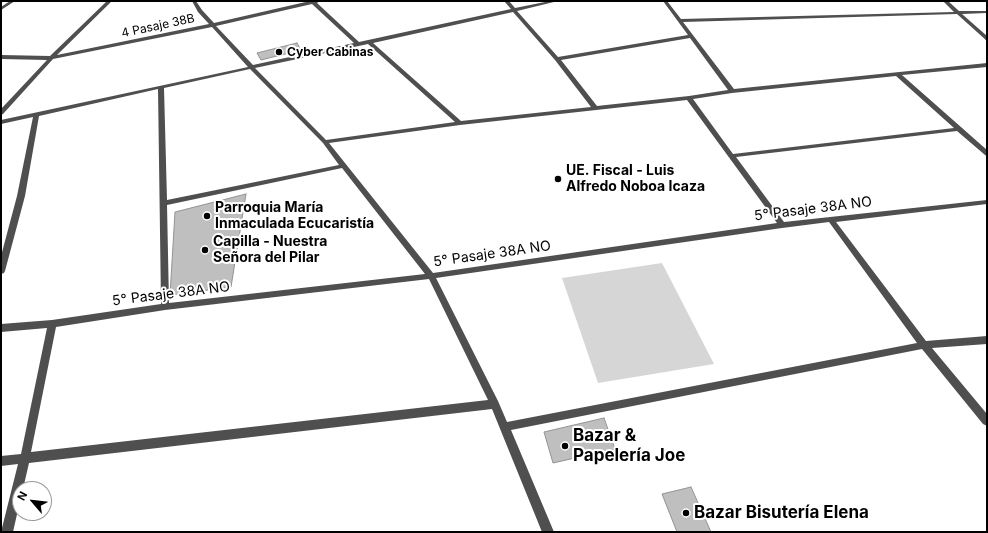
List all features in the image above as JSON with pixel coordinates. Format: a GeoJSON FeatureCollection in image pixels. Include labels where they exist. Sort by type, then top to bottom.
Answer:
{"type":"FeatureCollection","features":[{"type":"Feature","properties":{"kind":"street"},"geometry":{"type":"LineString","coordinates":[[1,9],[13,1]]}},
{"type":"Feature","properties":{"kind":"street"},"geometry":{"type":"LineString","coordinates":[[1,114],[51,58],[110,1]]}},
{"type":"Feature","properties":{"kind":"street"},"geometry":{"type":"LineString","coordinates":[[194,1],[200,11],[252,67],[325,142],[431,276],[495,404],[548,532]]}},
{"type":"Feature","properties":{"kind":"street"},"geometry":{"type":"LineString","coordinates":[[314,1],[358,44]]}},
{"type":"Feature","properties":{"kind":"street","name":"4 Pasaje 38B"},"geometry":{"type":"LineString","coordinates":[[1,57],[51,58],[213,25],[314,1]]}},
{"type":"Feature","properties":{"kind":"street"},"geometry":{"type":"LineString","coordinates":[[506,1],[558,59],[595,108]]}},
{"type":"Feature","properties":{"kind":"street"},"geometry":{"type":"LineString","coordinates":[[1,122],[556,1]]}},
{"type":"Feature","properties":{"kind":"street"},"geometry":{"type":"LineString","coordinates":[[665,1],[732,91]]}},
{"type":"Feature","properties":{"kind":"street"},"geometry":{"type":"LineString","coordinates":[[945,1],[987,39]]}},
{"type":"Feature","properties":{"kind":"street"},"geometry":{"type":"LineString","coordinates":[[680,21],[987,12]]}},
{"type":"Feature","properties":{"kind":"street"},"geometry":{"type":"LineString","coordinates":[[558,59],[690,36]]}},
{"type":"Feature","properties":{"kind":"street"},"geometry":{"type":"LineString","coordinates":[[370,42],[460,123]]}},
{"type":"Feature","properties":{"kind":"street"},"geometry":{"type":"LineString","coordinates":[[325,142],[460,123],[689,98],[732,91],[987,65]]}},
{"type":"Feature","properties":{"kind":"street"},"geometry":{"type":"LineString","coordinates":[[897,74],[987,154]]}},
{"type":"Feature","properties":{"kind":"street"},"geometry":{"type":"LineString","coordinates":[[161,87],[165,307]]}},
{"type":"Feature","properties":{"kind":"street"},"geometry":{"type":"LineString","coordinates":[[689,98],[782,225]]}},
{"type":"Feature","properties":{"kind":"street"},"geometry":{"type":"LineString","coordinates":[[1,271],[21,196],[36,115]]}},
{"type":"Feature","properties":{"kind":"street"},"geometry":{"type":"LineString","coordinates":[[732,156],[959,129]]}},
{"type":"Feature","properties":{"kind":"street"},"geometry":{"type":"LineString","coordinates":[[163,203],[344,166]]}},
{"type":"Feature","properties":{"kind":"street","name":"5° Pasaje 38A NO"},"geometry":{"type":"LineString","coordinates":[[1,328],[52,324],[165,307],[431,276],[782,225],[987,202]]}},
{"type":"Feature","properties":{"kind":"street"},"geometry":{"type":"LineString","coordinates":[[830,219],[924,345],[987,421]]}},
{"type":"Feature","properties":{"kind":"street"},"geometry":{"type":"LineString","coordinates":[[7,532],[25,458],[52,324]]}},
{"type":"Feature","properties":{"kind":"street"},"geometry":{"type":"LineString","coordinates":[[504,427],[924,345],[987,340]]}},
{"type":"Feature","properties":{"kind":"street"},"geometry":{"type":"LineString","coordinates":[[1,461],[495,404]]}},
{"type":"Feature","properties":{"kind":"shaded area"},"geometry":{"type":"Polygon","coordinates":[[[662,263],[714,364],[598,383],[562,278],[662,263]]]}},
{"type":"Feature","properties":{"kind":"building","name":"Cyber Cabinas"},"geometry":{"type":"Polygon","coordinates":[[[297,43],[301,50],[261,60],[257,53],[297,43]]]}},
{"type":"Feature","properties":{"kind":"building","name":"Capilla - Nuestra Señora del Pilar"},"geometry":{"type":"Polygon","coordinates":[[[246,194],[231,287],[170,295],[175,212],[246,194]]]}},
{"type":"Feature","properties":{"kind":"building"},"geometry":{"type":"Polygon","coordinates":[[[604,418],[615,449],[553,463],[544,432],[604,418]]]}},
{"type":"Feature","properties":{"kind":"building","name":"Bazar Bisutería Elena"},"geometry":{"type":"Polygon","coordinates":[[[691,487],[711,532],[677,532],[662,494],[691,487]]]}},
{"type":"Feature","properties":{"kind":"place","name":"Cyber Cabinas"},"geometry":{"type":"Point","coordinates":[279,52]}},
{"type":"Feature","properties":{"kind":"place","name":"UE. Fiscal - Luis Alfredo Noboa Icaza"},"geometry":{"type":"Point","coordinates":[558,179]}},
{"type":"Feature","properties":{"kind":"place","name":"Parroquia María Inmaculada Ecucaristía"},"geometry":{"type":"Point","coordinates":[207,216]}},
{"type":"Feature","properties":{"kind":"place","name":"Capilla - Nuestra Señora del Pilar"},"geometry":{"type":"Point","coordinates":[205,250]}},
{"type":"Feature","properties":{"kind":"place","name":"Bazar & Papelería Joe"},"geometry":{"type":"Point","coordinates":[565,446]}},
{"type":"Feature","properties":{"kind":"place","name":"Bazar Bisutería Elena"},"geometry":{"type":"Point","coordinates":[686,513]}}]}
